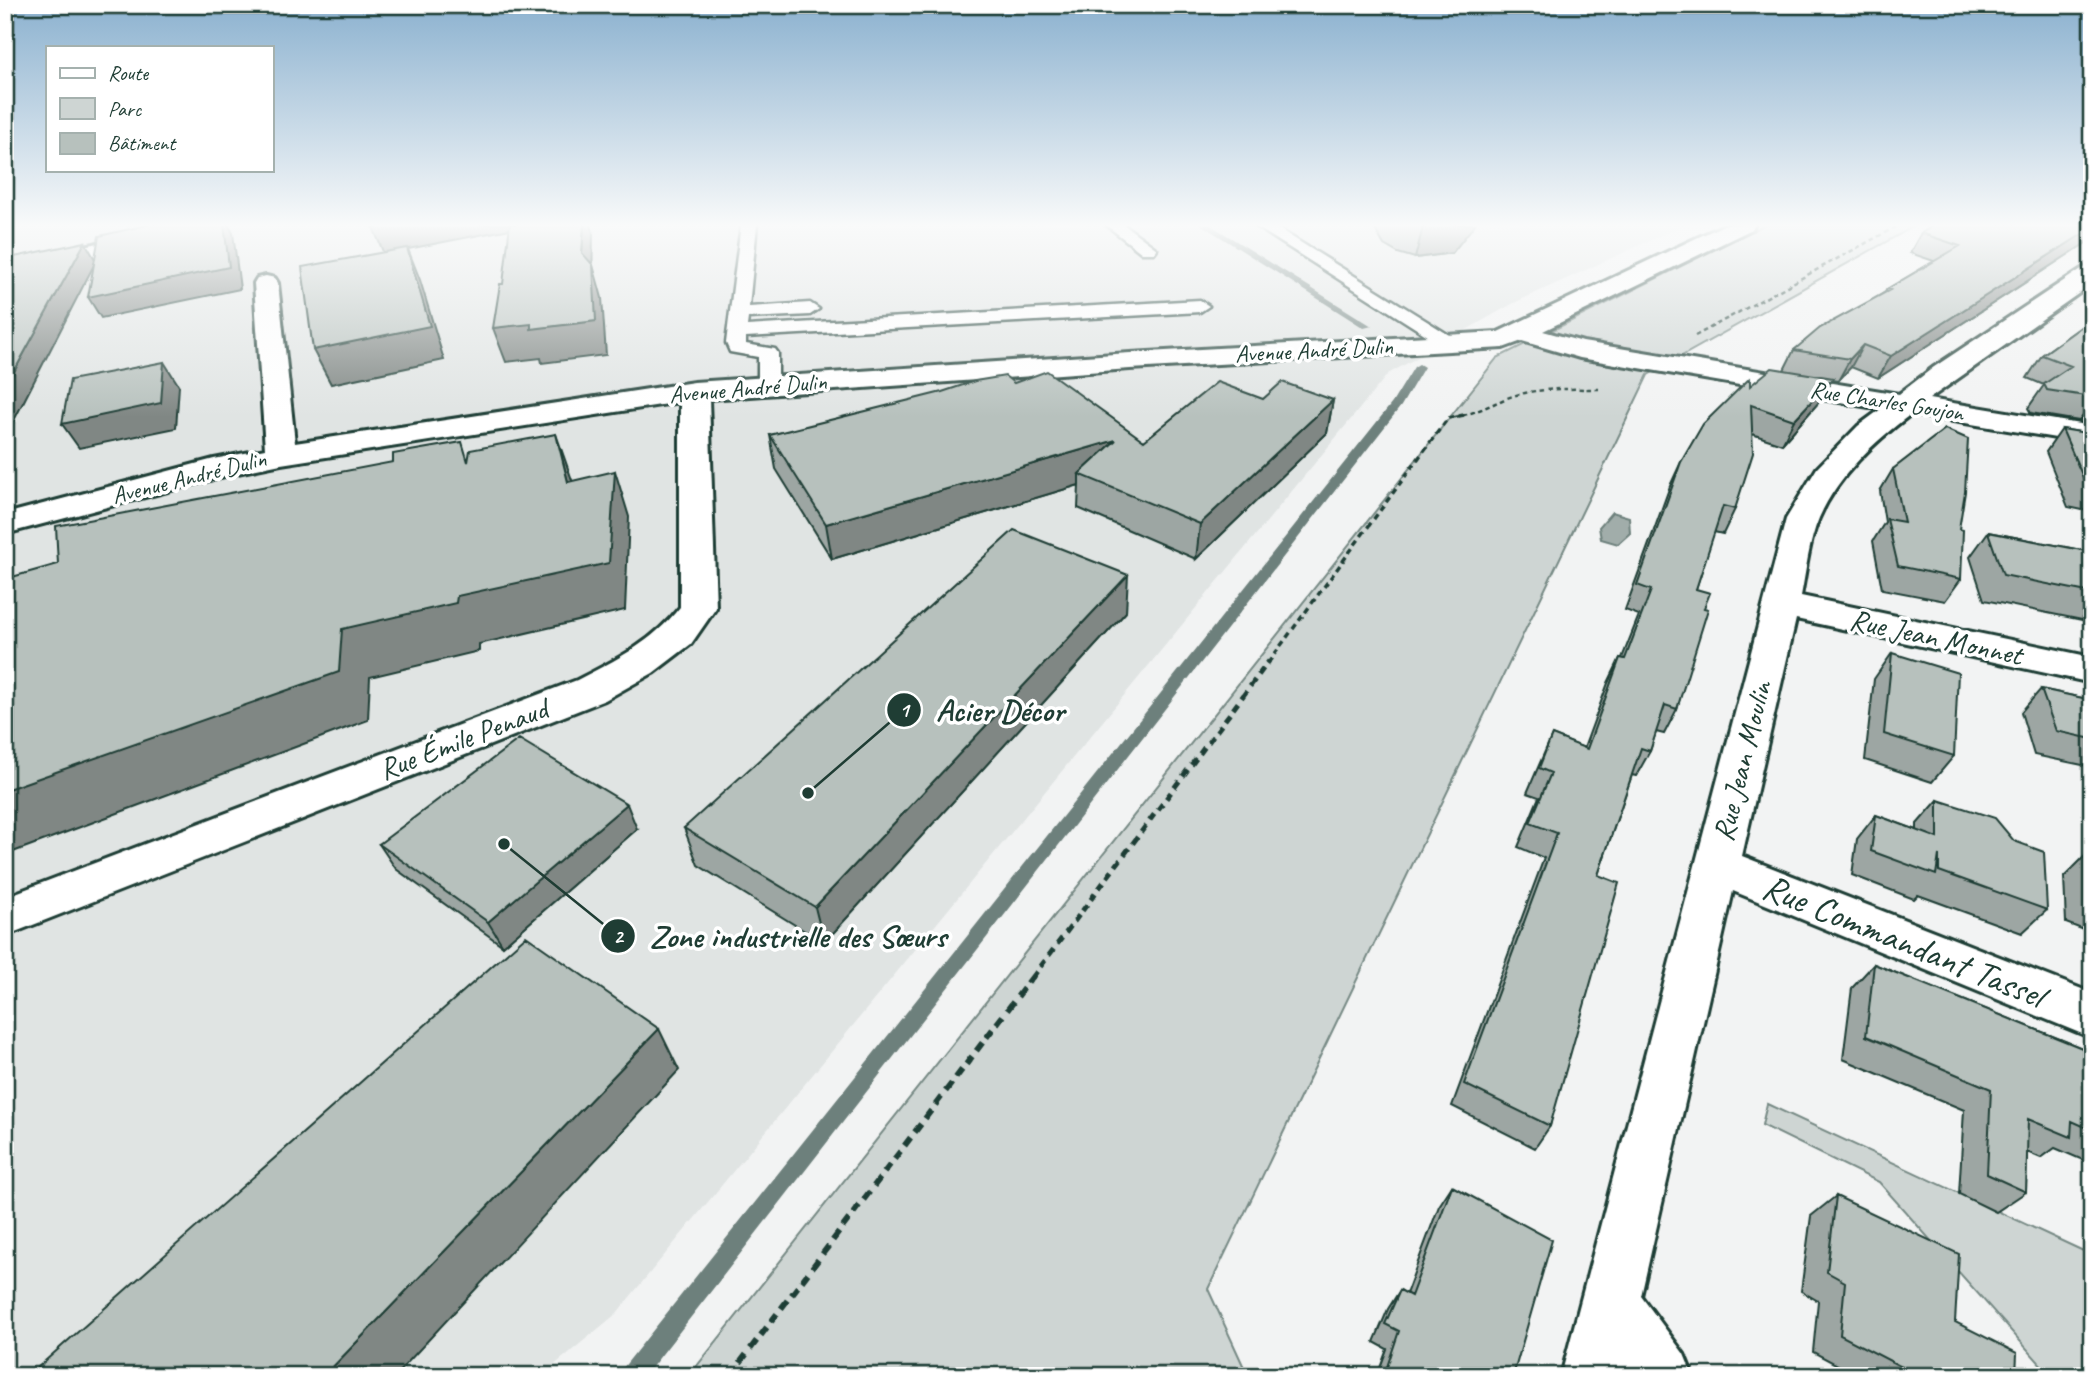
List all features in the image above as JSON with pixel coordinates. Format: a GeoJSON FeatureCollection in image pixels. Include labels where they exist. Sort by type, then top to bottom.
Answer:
{"type":"FeatureCollection","features":[{"type":"Feature","properties":{"kind":"street"},"geometry":{"type":"LineString","coordinates":[[266,288],[281,455]]}},
{"type":"Feature","properties":{"kind":"street"},"geometry":{"type":"LineString","coordinates":[[1511,336],[1610,288]]}},
{"type":"Feature","properties":{"kind":"street","name":"Rue Jean Moulin"},"geometry":{"type":"LineString","coordinates":[[1592,1376],[1802,519],[1828,475],[1869,432],[1944,373],[2069,288]]}},
{"type":"Feature","properties":{"kind":"street","name":"Avenue André Dulin"},"geometry":{"type":"LineString","coordinates":[[5,524],[281,455],[694,391],[1452,343],[1511,336]]}},
{"type":"Feature","properties":{"kind":"street","name":"Rue Charles Goujon"},"geometry":{"type":"LineString","coordinates":[[1511,336],[1648,362],[2092,435]]}},
{"type":"Feature","properties":{"kind":"street","name":"Rue Émile Penaud"},"geometry":{"type":"LineString","coordinates":[[5,917],[591,690],[640,664],[678,635],[698,608],[694,391]]}},
{"type":"Feature","properties":{"kind":"street","name":"Rue Jean Monnet"},"geometry":{"type":"LineString","coordinates":[[1781,604],[2092,670]]}},
{"type":"Feature","properties":{"kind":"street","name":"Rue Commandant Tassel"},"geometry":{"type":"LineString","coordinates":[[1717,865],[2092,1016]]}},
{"type":"Feature","properties":{"kind":"street"},"geometry":{"type":"LineString","coordinates":[[1610,1303],[1662,1376]]}},
{"type":"Feature","properties":{"kind":"lane"},"geometry":{"type":"LineString","coordinates":[[742,288],[737,348],[763,350],[770,356],[768,386]]}},
{"type":"Feature","properties":{"kind":"lane"},"geometry":{"type":"LineString","coordinates":[[1096,293],[1183,288]]}},
{"type":"Feature","properties":{"kind":"lane"},"geometry":{"type":"LineString","coordinates":[[1364,288],[1452,343]]}},
{"type":"Feature","properties":{"kind":"lane"},"geometry":{"type":"LineString","coordinates":[[737,332],[1200,306]]}},
{"type":"Feature","properties":{"kind":"lane"},"geometry":{"type":"LineString","coordinates":[[739,313],[835,307]]}},
{"type":"Feature","properties":{"kind":"path"},"geometry":{"type":"LineString","coordinates":[[730,1376],[1158,812],[1448,418],[1480,412],[1508,398],[1544,389],[1598,389],[1626,383],[1648,362],[1782,288]]}},
{"type":"Feature","properties":{"kind":"shaded area"},"geometry":{"type":"Polygon","coordinates":[[[5,288],[1546,288],[1514,303],[1388,374],[616,1314],[541,1376],[5,1376],[5,288]]]}},
{"type":"Feature","properties":{"kind":"shaded area"},"geometry":{"type":"Polygon","coordinates":[[[1612,512],[1629,517],[1630,533],[1618,544],[1601,539],[1599,527],[1612,512]]]}},
{"type":"Feature","properties":{"kind":"green space"},"geometry":{"type":"Polygon","coordinates":[[[1637,288],[1803,288],[1648,375],[1208,1289],[1248,1376],[689,1376],[1497,358],[1637,288]]]}},
{"type":"Feature","properties":{"kind":"green space"},"geometry":{"type":"Polygon","coordinates":[[[1767,1104],[2092,1255],[2092,1376],[2051,1376],[1879,1182],[1762,1125],[1767,1104]]]}},
{"type":"Feature","properties":{"kind":"building"},"geometry":{"type":"Polygon","coordinates":[[[5,288],[60,288],[5,388],[5,288]]]}},
{"type":"Feature","properties":{"kind":"building"},"geometry":{"type":"Polygon","coordinates":[[[90,288],[128,288],[88,297],[90,288]]]}},
{"type":"Feature","properties":{"kind":"building"},"geometry":{"type":"Polygon","coordinates":[[[305,288],[419,288],[430,326],[313,350],[305,288]]]}},
{"type":"Feature","properties":{"kind":"building"},"geometry":{"type":"Polygon","coordinates":[[[499,288],[594,288],[596,321],[531,329],[531,324],[493,328],[499,288]]]}},
{"type":"Feature","properties":{"kind":"building"},"geometry":{"type":"Polygon","coordinates":[[[1997,288],[1891,356],[1863,345],[1850,359],[1794,350],[1820,328],[1890,290],[1887,289],[1997,288]]]}},
{"type":"Feature","properties":{"kind":"building"},"geometry":{"type":"Polygon","coordinates":[[[2092,319],[2092,397],[2047,390],[2044,384],[2071,366],[2042,355],[2092,319]]]}},
{"type":"Feature","properties":{"kind":"building"},"geometry":{"type":"Polygon","coordinates":[[[164,362],[161,403],[62,424],[70,380],[164,362]]]}},
{"type":"Feature","properties":{"kind":"building"},"geometry":{"type":"Polygon","coordinates":[[[1772,368],[1833,378],[1794,420],[1751,405],[1753,453],[1735,509],[1723,506],[1696,589],[1710,593],[1704,608],[1708,609],[1677,709],[1665,705],[1650,751],[1641,748],[1598,875],[1619,883],[1550,1126],[1464,1084],[1557,833],[1530,823],[1551,773],[1539,768],[1552,735],[1587,749],[1620,658],[1625,659],[1651,590],[1637,585],[1681,462],[1703,424],[1750,378],[1750,386],[1772,368]]]}},
{"type":"Feature","properties":{"kind":"building"},"geometry":{"type":"Polygon","coordinates":[[[1047,371],[1144,441],[1217,382],[1263,399],[1282,382],[1333,400],[1200,524],[1079,474],[1116,440],[826,524],[770,435],[942,392],[975,381],[1005,376],[1014,383],[1047,371]]]}},
{"type":"Feature","properties":{"kind":"building"},"geometry":{"type":"Polygon","coordinates":[[[1945,429],[1968,439],[1965,492],[1959,529],[1963,530],[1961,579],[1898,566],[1887,519],[1904,522],[1893,469],[1945,429]]]}},
{"type":"Feature","properties":{"kind":"building"},"geometry":{"type":"Polygon","coordinates":[[[2062,429],[2092,434],[2092,485],[2086,484],[2062,429]]]}},
{"type":"Feature","properties":{"kind":"building"},"geometry":{"type":"Polygon","coordinates":[[[556,434],[568,482],[615,471],[609,563],[457,596],[456,603],[342,629],[339,672],[5,790],[5,579],[58,564],[56,526],[393,462],[393,454],[462,442],[468,462],[470,450],[556,434]]]}},
{"type":"Feature","properties":{"kind":"building"},"geometry":{"type":"Polygon","coordinates":[[[1014,530],[1128,575],[815,907],[684,828],[1014,530]]]}},
{"type":"Feature","properties":{"kind":"building"},"geometry":{"type":"Polygon","coordinates":[[[1988,532],[2092,552],[2092,593],[2003,575],[1988,532]]]}},
{"type":"Feature","properties":{"kind":"building"},"geometry":{"type":"Polygon","coordinates":[[[1892,653],[1958,673],[1954,756],[1884,734],[1892,653]]]}},
{"type":"Feature","properties":{"kind":"building"},"geometry":{"type":"Polygon","coordinates":[[[2041,689],[2092,700],[2092,739],[2056,731],[2041,689]]]}},
{"type":"Feature","properties":{"kind":"building"},"geometry":{"type":"Polygon","coordinates":[[[519,739],[627,804],[488,922],[379,844],[519,739]]]}},
{"type":"Feature","properties":{"kind":"building"},"geometry":{"type":"Polygon","coordinates":[[[1938,800],[1995,818],[2014,841],[2044,852],[2047,910],[1939,871],[1939,855],[1936,875],[1871,851],[1876,815],[1938,838],[1938,800]]]}},
{"type":"Feature","properties":{"kind":"building"},"geometry":{"type":"Polygon","coordinates":[[[2089,852],[2092,853],[2092,891],[2089,852]]]}},
{"type":"Feature","properties":{"kind":"building"},"geometry":{"type":"Polygon","coordinates":[[[526,936],[659,1029],[324,1376],[28,1376],[526,936]]]}},
{"type":"Feature","properties":{"kind":"building"},"geometry":{"type":"Polygon","coordinates":[[[1874,964],[2092,1052],[2092,1130],[2072,1121],[2071,1137],[2028,1119],[2026,1192],[1987,1174],[1991,1089],[1866,1036],[1874,964]]]}},
{"type":"Feature","properties":{"kind":"building"},"geometry":{"type":"Polygon","coordinates":[[[1452,1186],[1552,1240],[1513,1376],[1384,1376],[1399,1331],[1385,1324],[1400,1290],[1411,1296],[1452,1186]]]}},
{"type":"Feature","properties":{"kind":"building"},"geometry":{"type":"Polygon","coordinates":[[[1836,1196],[1959,1254],[1955,1322],[2017,1353],[2016,1376],[1919,1376],[1840,1335],[1845,1282],[1827,1272],[1836,1196]]]}},
{"type":"Feature","properties":{"kind":"building"},"geometry":{"type":"Polygon","coordinates":[[[2092,1361],[2092,1376],[2063,1376],[2092,1361]]]}},
{"type":"Feature","properties":{"kind":"waterway"},"geometry":{"type":"LineString","coordinates":[[1307,288],[1367,326]]}},
{"type":"Feature","properties":{"kind":"waterway"},"geometry":{"type":"LineString","coordinates":[[631,1376],[1397,404],[1419,367]]}},
{"type":"Feature","properties":{"kind":"place","name":"Acier Décor"},"geometry":{"type":"Point","coordinates":[808,793]}},
{"type":"Feature","properties":{"kind":"place","name":"Zone industrielle des Sœurs"},"geometry":{"type":"Point","coordinates":[504,844]}}]}
